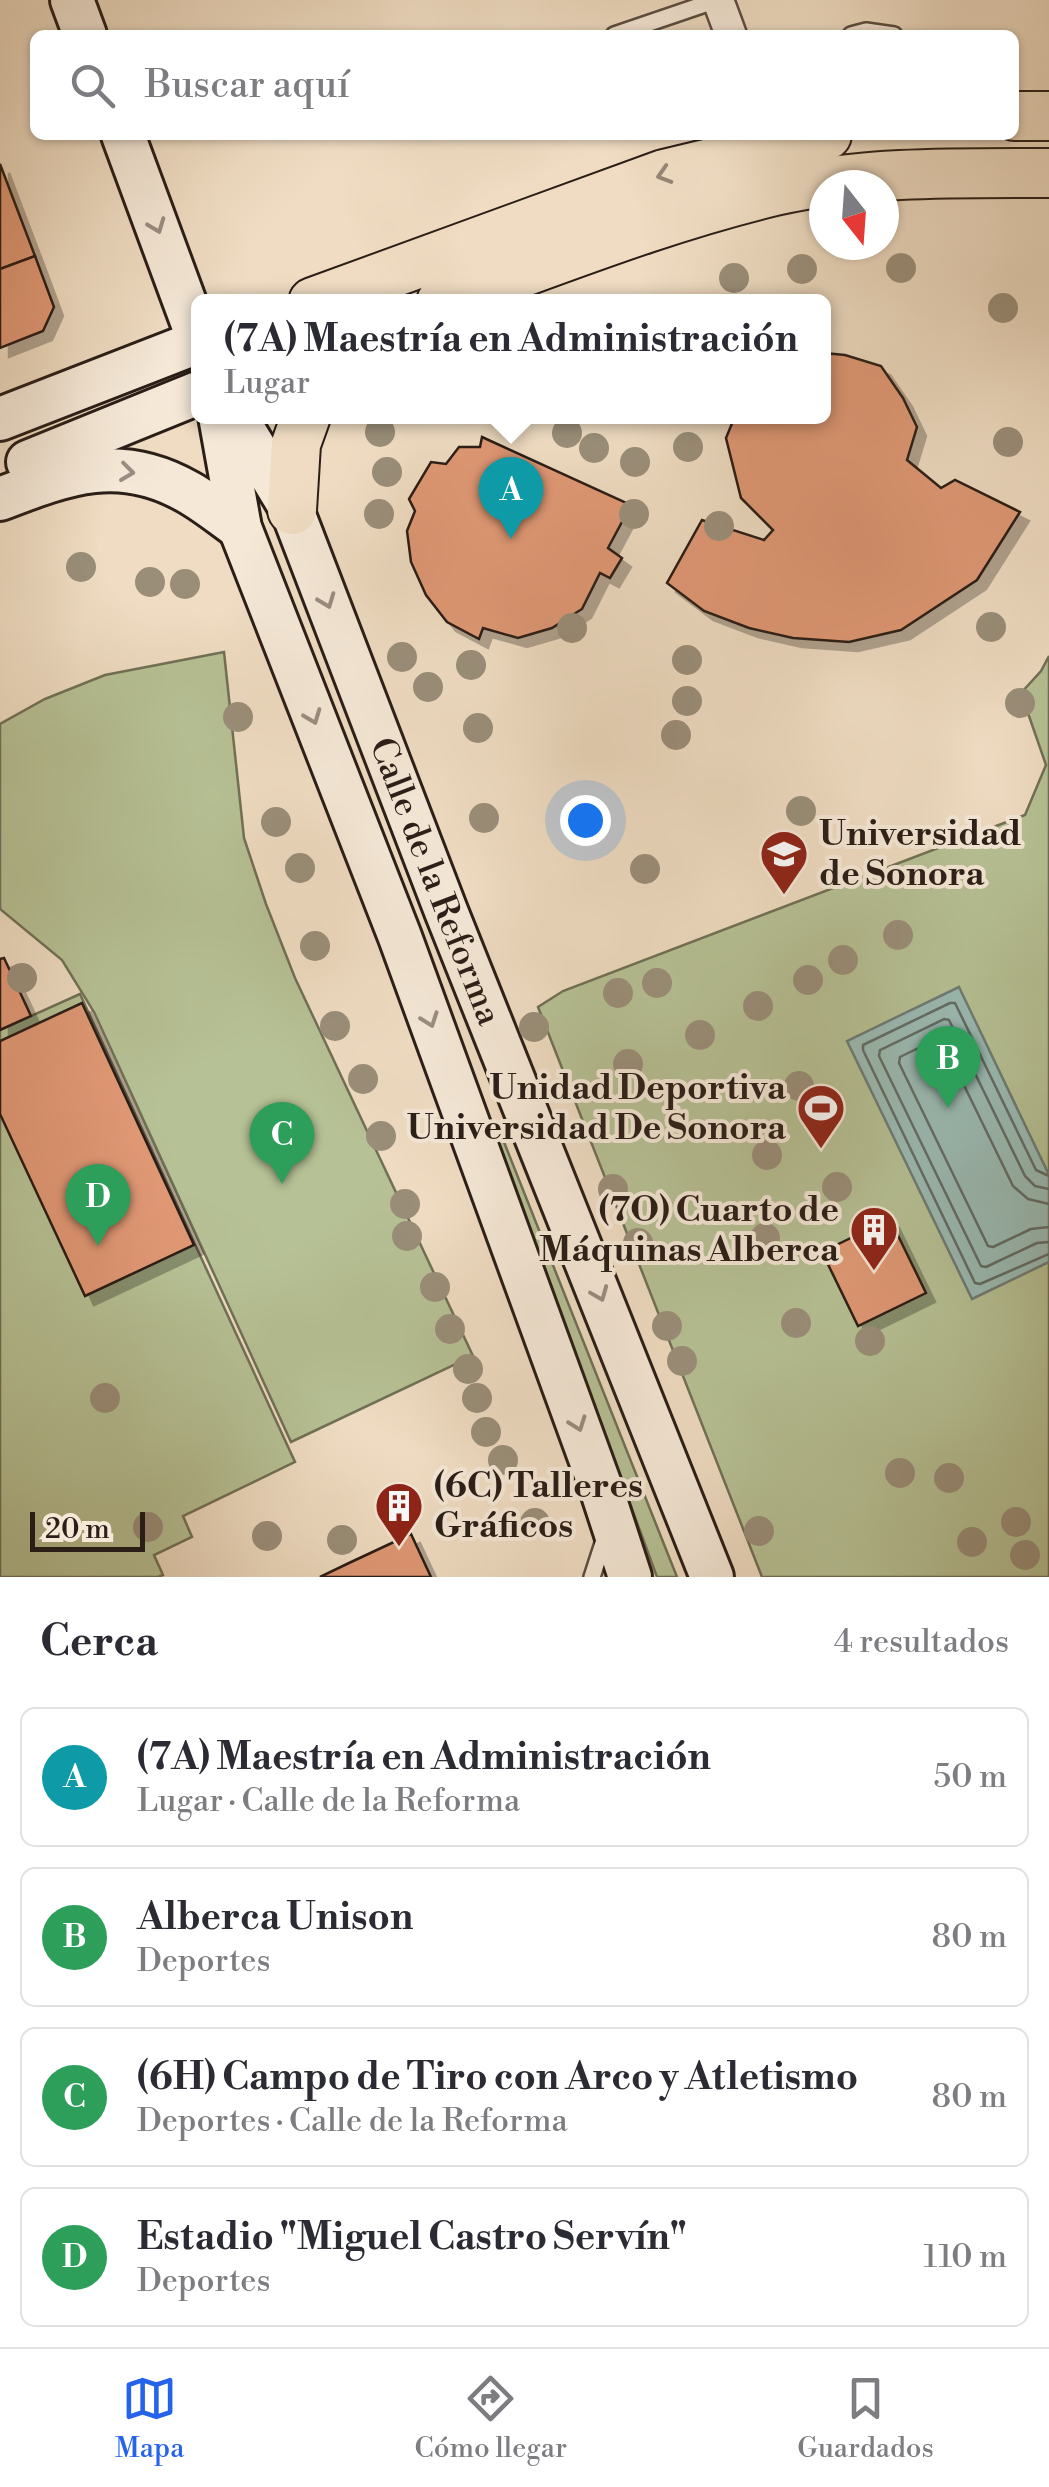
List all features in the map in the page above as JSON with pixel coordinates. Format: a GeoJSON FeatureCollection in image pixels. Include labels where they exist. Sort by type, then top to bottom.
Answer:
{"type":"FeatureCollection","features":[{"type":"Feature","properties":{"kind":"main road"},"geometry":{"type":"LineString","coordinates":[[72,0],[84,30]]}},
{"type":"Feature","properties":{"kind":"main road"},"geometry":{"type":"LineString","coordinates":[[1019,116],[1049,116]]}},
{"type":"Feature","properties":{"kind":"main road"},"geometry":{"type":"LineString","coordinates":[[125,140],[191,321]]}},
{"type":"Feature","properties":{"kind":"main road"},"geometry":{"type":"LineString","coordinates":[[335,294],[664,174],[769,141]]}},
{"type":"Feature","properties":{"kind":"main road"},"geometry":{"type":"LineString","coordinates":[[899,171],[960,149],[1010,142],[1049,142]]}},
{"type":"Feature","properties":{"kind":"main road"},"geometry":{"type":"LineString","coordinates":[[899,180],[1049,174]]}},
{"type":"Feature","properties":{"kind":"main road"},"geometry":{"type":"LineString","coordinates":[[463,294],[631,234],[776,191],[809,188]]}},
{"type":"Feature","properties":{"kind":"main road"},"geometry":{"type":"LineString","coordinates":[[548,294],[809,205]]}},
{"type":"Feature","properties":{"kind":"main road"},"geometry":{"type":"LineString","coordinates":[[0,419],[191,343]]}},
{"type":"Feature","properties":{"kind":"main road"},"geometry":{"type":"LineString","coordinates":[[0,473],[191,396]]}},
{"type":"Feature","properties":{"kind":"main road","name":"Calle de la Reforma"},"geometry":{"type":"LineString","coordinates":[[221,424],[240,528],[423,924],[712,1577]]}},
{"type":"Feature","properties":{"kind":"main road","name":"Calle de la Reforma"},"geometry":{"type":"LineString","coordinates":[[240,424],[292,510],[630,1577]]}},
{"type":"Feature","properties":{"kind":"main road"},"geometry":{"type":"LineString","coordinates":[[292,510],[296,444],[303,424]]}},
{"type":"Feature","properties":{"kind":"main road"},"geometry":{"type":"LineString","coordinates":[[0,499],[82,470],[122,470],[155,476],[190,492],[240,528]]}},
{"type":"Feature","properties":{"kind":"street"},"geometry":{"type":"LineString","coordinates":[[718,0],[730,30]]}},
{"type":"Feature","properties":{"kind":"lane"},"geometry":{"type":"LineString","coordinates":[[629,30],[718,0]]}},
{"type":"Feature","properties":{"kind":"lane"},"geometry":{"type":"LineString","coordinates":[[592,1577],[610,1516]]}},
{"type":"Feature","properties":{"kind":"green space"},"geometry":{"type":"Polygon","coordinates":[[[224,652],[244,838],[266,904],[295,978],[473,1356],[291,1442],[94,1012],[62,960],[0,909],[0,724],[45,699],[105,675],[224,652]]]}},
{"type":"Feature","properties":{"kind":"green space","name":"Unidad Deportiva Universidad De Sonora"},"geometry":{"type":"Polygon","coordinates":[[[1049,656],[1049,1577],[762,1577],[538,1007],[563,991],[1025,815],[1046,765],[1021,693],[1049,656]]]}},
{"type":"Feature","properties":{"kind":"green space"},"geometry":{"type":"Polygon","coordinates":[[[80,994],[295,1462],[183,1516],[192,1537],[154,1555],[163,1575],[158,1577],[0,1577],[0,1030],[80,994]]]}},
{"type":"Feature","properties":{"kind":"green space"},"geometry":{"type":"Polygon","coordinates":[[[500,1132],[677,1577],[657,1577],[494,1133],[500,1132]]]}},
{"type":"Feature","properties":{"kind":"water"},"geometry":{"type":"Polygon","coordinates":[[[959,987],[1049,1175],[1049,1262],[972,1299],[847,1041],[959,987]]]}},
{"type":"Feature","properties":{"kind":"building"},"geometry":{"type":"Polygon","coordinates":[[[0,164],[35,256],[0,269],[0,164]]]}},
{"type":"Feature","properties":{"kind":"building"},"geometry":{"type":"Polygon","coordinates":[[[35,256],[54,307],[43,331],[0,348],[0,269],[35,256]]]}},
{"type":"Feature","properties":{"kind":"building"},"geometry":{"type":"Polygon","coordinates":[[[831,354],[845,355],[881,366],[903,398],[917,427],[907,460],[941,488],[955,480],[1020,512],[977,580],[901,630],[849,642],[793,638],[749,628],[704,611],[667,583],[702,520],[764,540],[773,530],[741,498],[726,438],[732,424],[831,424],[831,354]]]}},
{"type":"Feature","properties":{"kind":"building"},"geometry":{"type":"Polygon","coordinates":[[[482,437],[631,505],[608,548],[622,558],[610,578],[600,573],[582,609],[552,628],[518,638],[483,628],[479,639],[447,622],[426,595],[411,562],[407,531],[415,511],[409,499],[431,462],[446,464],[459,447],[480,447],[482,437]]]}},
{"type":"Feature","properties":{"kind":"building"},"geometry":{"type":"Polygon","coordinates":[[[4,958],[31,1016],[0,1030],[0,959],[4,958]]]}},
{"type":"Feature","properties":{"kind":"building"},"geometry":{"type":"Polygon","coordinates":[[[82,1003],[194,1245],[85,1296],[0,1114],[0,1041],[82,1003]]]}},
{"type":"Feature","properties":{"kind":"building","name":"(7O) Cuarto de Máquinas Alberca"},"geometry":{"type":"Polygon","coordinates":[[[890,1219],[926,1293],[858,1326],[822,1252],[890,1219]]]}},
{"type":"Feature","properties":{"kind":"building","name":"(6C) Talleres Gráficos"},"geometry":{"type":"Polygon","coordinates":[[[411,1534],[431,1577],[320,1577],[349,1563],[411,1534]]]}},
{"type":"Feature","properties":{"kind":"place","name":"(7A) Maestría en Administración"},"geometry":{"type":"Point","coordinates":[511,539]}},
{"type":"Feature","properties":{"kind":"place","name":"Universidad de Sonora"},"geometry":{"type":"Point","coordinates":[784,896]}},
{"type":"Feature","properties":{"kind":"place","name":"Alberca Unison"},"geometry":{"type":"Point","coordinates":[948,1108]}},
{"type":"Feature","properties":{"kind":"place","name":"Unidad Deportiva Universidad De Sonora"},"geometry":{"type":"Point","coordinates":[821,1150]}},
{"type":"Feature","properties":{"kind":"place","name":"(6H) Campo de Tiro con Arco y Atletismo"},"geometry":{"type":"Point","coordinates":[282,1184]}},
{"type":"Feature","properties":{"kind":"place","name":"Estadio \"Miguel Castro Servín\""},"geometry":{"type":"Point","coordinates":[98,1246]}},
{"type":"Feature","properties":{"kind":"place","name":"(7O) Cuarto de Máquinas Alberca"},"geometry":{"type":"Point","coordinates":[874,1272]}},
{"type":"Feature","properties":{"kind":"place","name":"(6C) Talleres Gráficos"},"geometry":{"type":"Point","coordinates":[399,1548]}}]}
